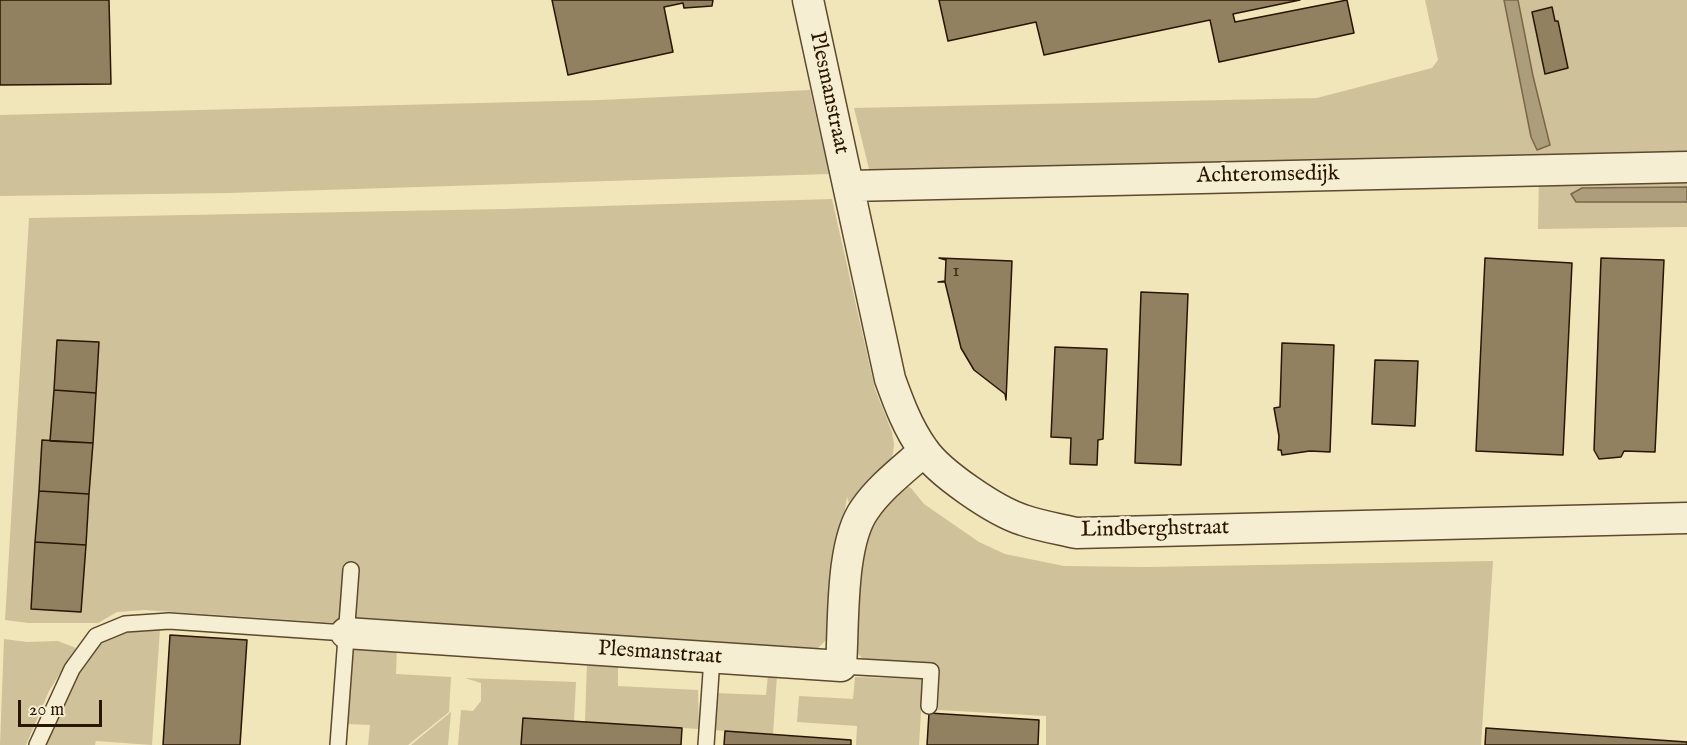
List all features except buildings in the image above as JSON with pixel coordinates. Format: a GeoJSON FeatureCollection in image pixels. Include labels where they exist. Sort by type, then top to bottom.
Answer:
{"type":"FeatureCollection","features":[{"type":"Feature","properties":{"kind":"street","name":"Plesmanstraat"},"geometry":{"type":"LineString","coordinates":[[808,0],[849,186]]}},
{"type":"Feature","properties":{"kind":"street","name":"Achteromsedijk"},"geometry":{"type":"LineString","coordinates":[[849,186],[1687,166]]}},
{"type":"Feature","properties":{"kind":"street","name":"Lindberghstraat"},"geometry":{"type":"LineString","coordinates":[[849,186],[890,379],[905,419],[924,451],[951,477],[978,497],[1021,520],[1076,533],[1687,518]]}},
{"type":"Feature","properties":{"kind":"street"},"geometry":{"type":"LineString","coordinates":[[841,666],[848,552],[855,526],[872,500],[924,451]]}},
{"type":"Feature","properties":{"kind":"street","name":"Plesmanstraat"},"geometry":{"type":"LineString","coordinates":[[346,633],[841,666]]}},
{"type":"Feature","properties":{"kind":"lane"},"geometry":{"type":"LineString","coordinates":[[338,745],[351,570]]}},
{"type":"Feature","properties":{"kind":"lane"},"geometry":{"type":"LineString","coordinates":[[37,745],[72,669],[96,636],[125,624],[169,621],[346,633]]}},
{"type":"Feature","properties":{"kind":"lane"},"geometry":{"type":"LineString","coordinates":[[706,745],[712,658]]}},
{"type":"Feature","properties":{"kind":"lane"},"geometry":{"type":"LineString","coordinates":[[841,666],[931,671],[929,706]]}},
{"type":"Feature","properties":{"kind":"shaded area"},"geometry":{"type":"Polygon","coordinates":[[[1425,0],[1687,0],[1687,157],[870,173],[854,108],[1317,98],[1432,68],[1438,60],[1425,0]]]}},
{"type":"Feature","properties":{"kind":"shaded area"},"geometry":{"type":"Polygon","coordinates":[[[1504,0],[1518,0],[1550,145],[1537,150],[1531,137],[1504,0]]]}},
{"type":"Feature","properties":{"kind":"shaded area"},"geometry":{"type":"Polygon","coordinates":[[[810,90],[829,174],[229,193],[0,196],[0,115],[600,100],[810,90]]]}},
{"type":"Feature","properties":{"kind":"shaded area"},"geometry":{"type":"Polygon","coordinates":[[[1687,173],[1687,187],[1582,188],[1571,194],[1576,202],[1687,202],[1687,227],[1538,229],[1539,174],[1687,173]]]}},
{"type":"Feature","properties":{"kind":"shaded area"},"geometry":{"type":"Polygon","coordinates":[[[1687,187],[1687,202],[1576,202],[1571,194],[1582,188],[1687,187]]]}},
{"type":"Feature","properties":{"kind":"shaded area"},"geometry":{"type":"Polygon","coordinates":[[[832,199],[875,389],[892,432],[894,444],[893,454],[886,467],[851,509],[847,497],[837,556],[830,636],[817,649],[799,654],[144,610],[117,612],[98,623],[28,623],[5,620],[29,218],[504,209],[832,199]]]}},
{"type":"Feature","properties":{"kind":"shaded area"},"geometry":{"type":"Polygon","coordinates":[[[906,485],[924,504],[979,542],[1005,554],[1064,566],[1147,567],[1493,561],[1481,745],[1046,745],[1046,716],[938,710],[940,668],[864,660],[858,654],[854,644],[863,545],[875,514],[906,485]]]}},
{"type":"Feature","properties":{"kind":"shaded area"},"geometry":{"type":"Polygon","coordinates":[[[160,629],[152,745],[96,741],[95,745],[42,745],[51,722],[89,652],[114,635],[160,629]]]}},
{"type":"Feature","properties":{"kind":"shaded area"},"geometry":{"type":"Polygon","coordinates":[[[4,639],[27,642],[58,641],[76,648],[49,691],[26,745],[0,745],[4,639]]]}},
{"type":"Feature","properties":{"kind":"shaded area"},"geometry":{"type":"Polygon","coordinates":[[[354,646],[397,648],[396,674],[451,677],[449,712],[408,745],[368,745],[370,725],[347,724],[354,646]]]}},
{"type":"Feature","properties":{"kind":"shaded area"},"geometry":{"type":"Polygon","coordinates":[[[587,663],[618,665],[618,686],[698,690],[699,729],[585,722],[587,663]]]}},
{"type":"Feature","properties":{"kind":"shaded area"},"geometry":{"type":"Polygon","coordinates":[[[768,675],[777,675],[773,734],[712,730],[714,693],[766,695],[768,675]]]}},
{"type":"Feature","properties":{"kind":"shaded area"},"geometry":{"type":"Polygon","coordinates":[[[855,677],[923,679],[919,745],[856,745],[857,726],[797,722],[799,696],[853,699],[855,677]]]}},
{"type":"Feature","properties":{"kind":"shaded area"},"geometry":{"type":"Polygon","coordinates":[[[465,678],[576,682],[574,721],[523,718],[521,745],[458,745],[461,710],[473,711],[481,701],[481,683],[465,678]]]}},
{"type":"Feature","properties":{"kind":"shaded area"},"geometry":{"type":"Polygon","coordinates":[[[451,712],[448,745],[411,745],[451,712]]]}}]}
